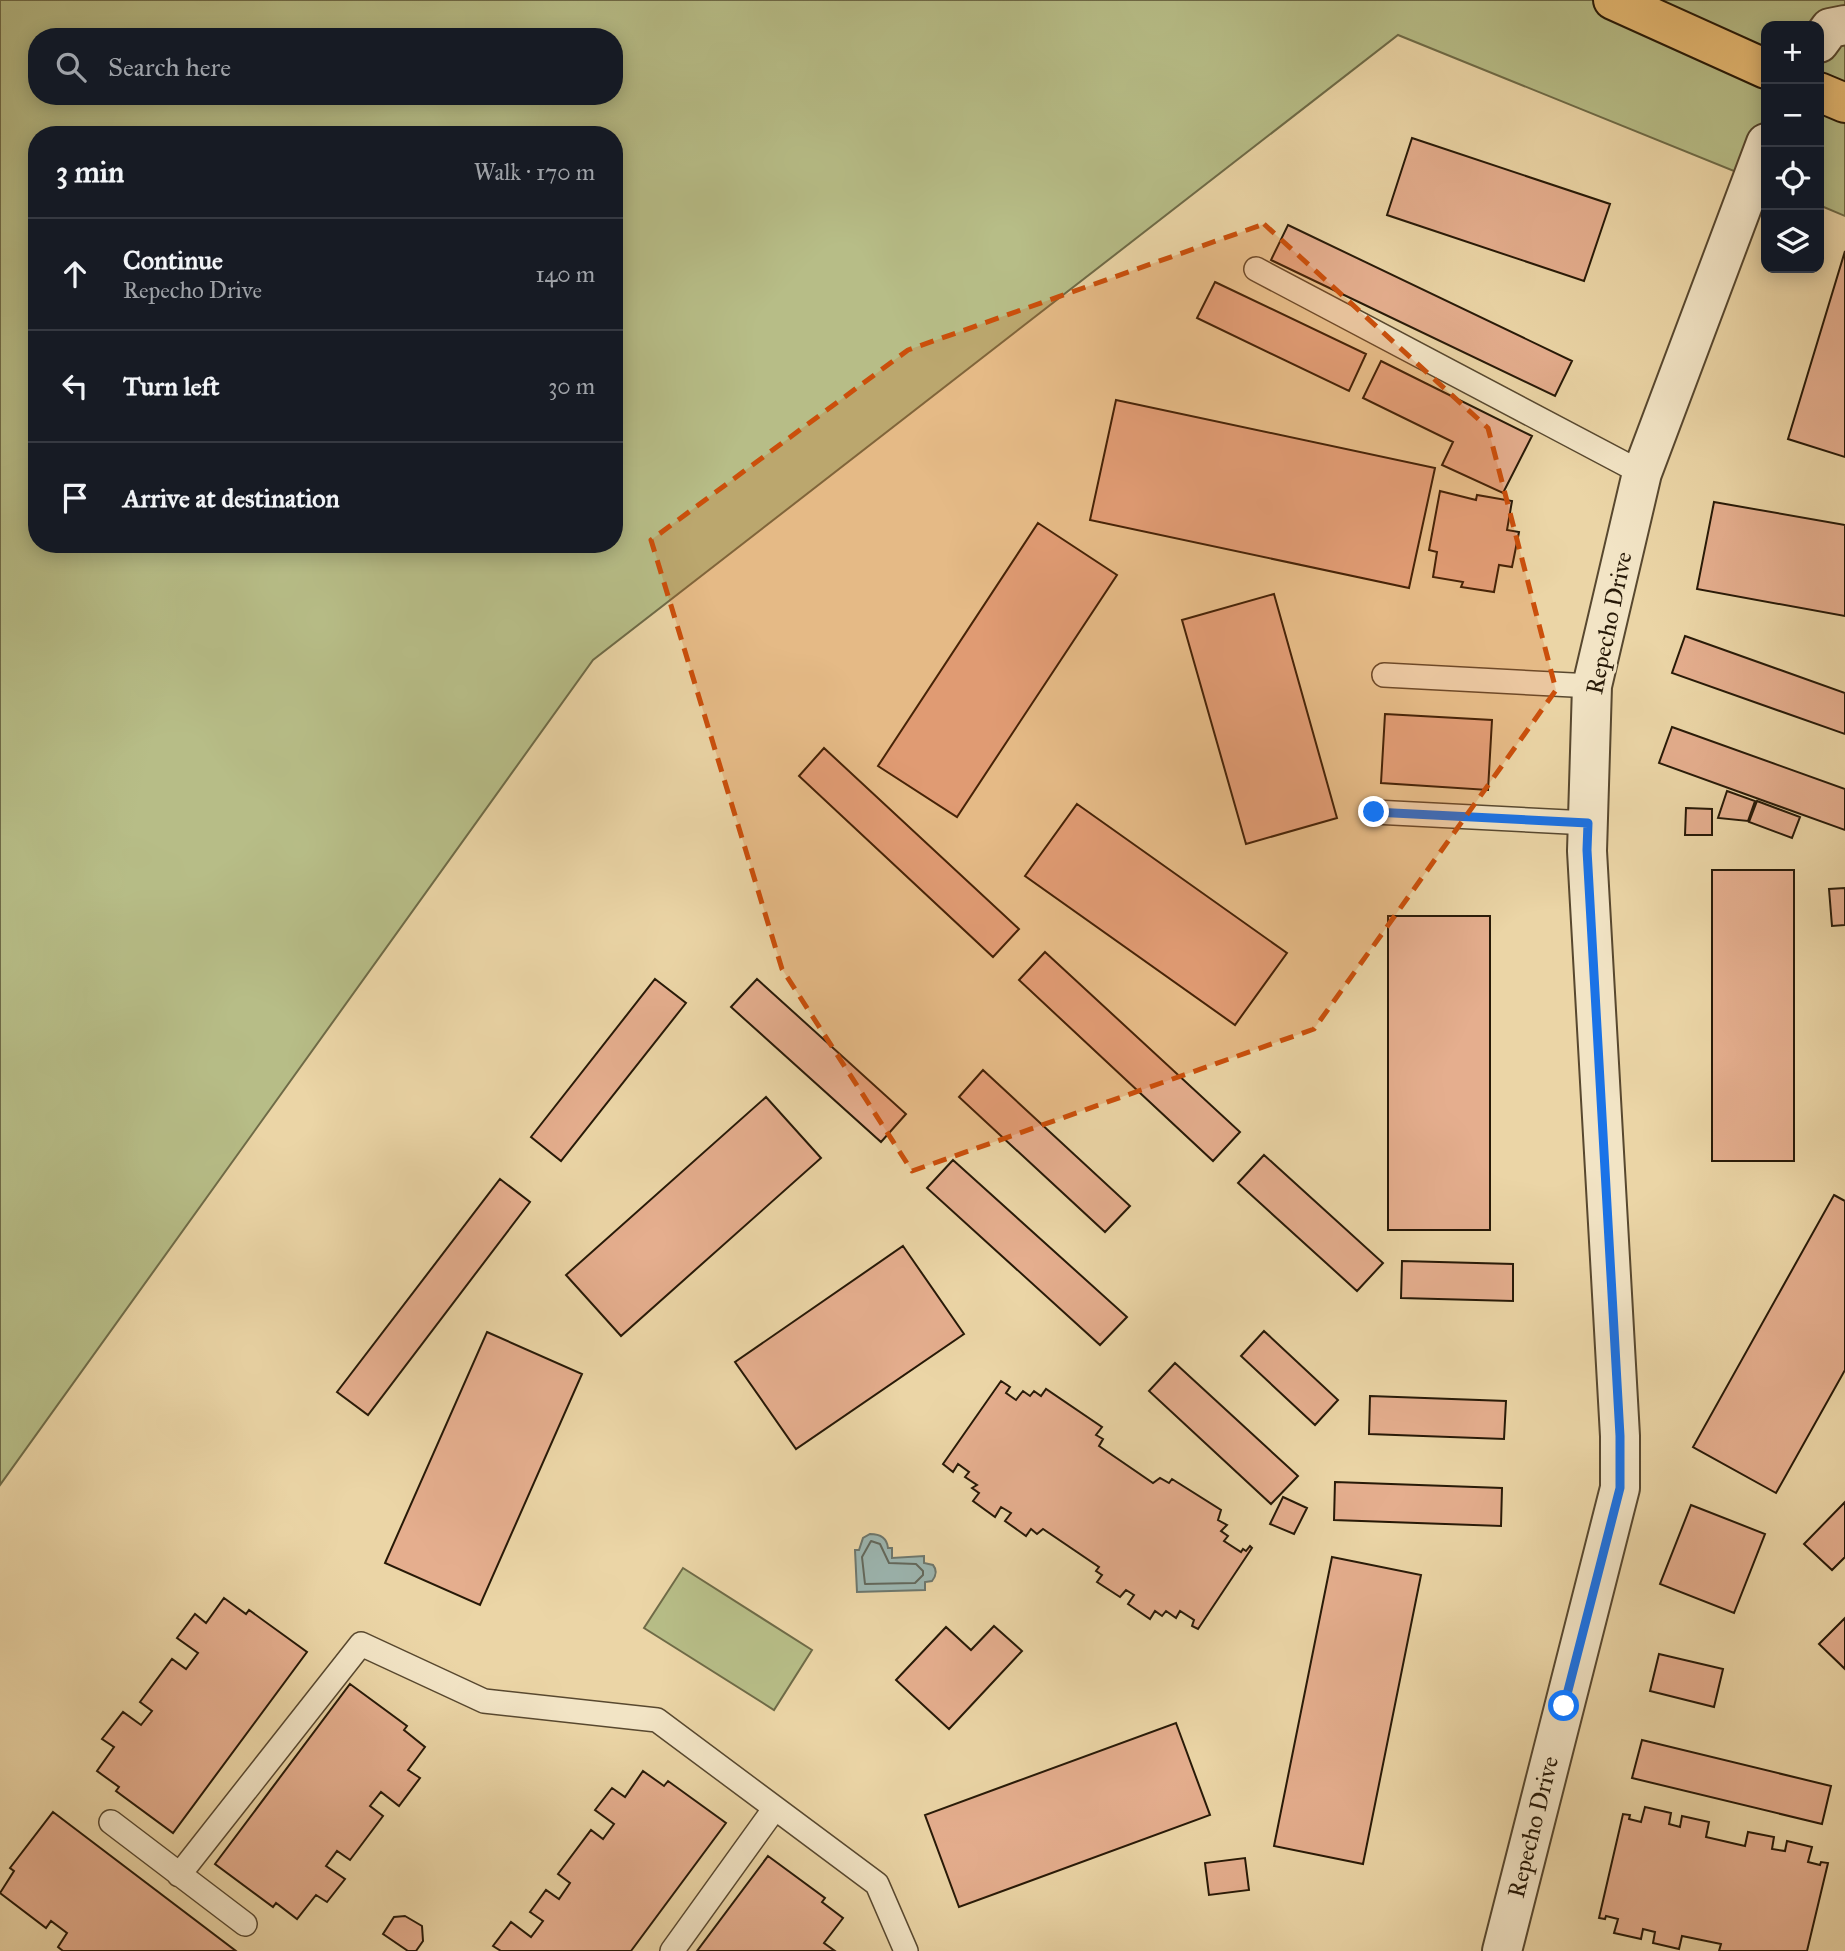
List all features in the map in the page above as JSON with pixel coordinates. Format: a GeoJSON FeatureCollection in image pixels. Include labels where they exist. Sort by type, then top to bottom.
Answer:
{"type":"FeatureCollection","features":[{"type":"Feature","properties":{"kind":"main road"},"geometry":{"type":"LineString","coordinates":[[1613,0],[1761,67]]}},
{"type":"Feature","properties":{"kind":"main road"},"geometry":{"type":"LineString","coordinates":[[1824,94],[1845,103]]}},
{"type":"Feature","properties":{"kind":"street"},"geometry":{"type":"LineString","coordinates":[[1824,36],[1830,28],[1845,25]]}},
{"type":"Feature","properties":{"kind":"street","name":"Repecho Drive"},"geometry":{"type":"LineString","coordinates":[[1502,1951],[1620,1488],[1620,1436],[1588,864],[1592,686],[1642,473],[1764,147]]}},
{"type":"Feature","properties":{"kind":"lane"},"geometry":{"type":"LineString","coordinates":[[1256,269],[1642,473]]}},
{"type":"Feature","properties":{"kind":"lane"},"geometry":{"type":"LineString","coordinates":[[1384,675],[1592,686]]}},
{"type":"Feature","properties":{"kind":"lane"},"geometry":{"type":"LineString","coordinates":[[1374,812],[1588,823]]}},
{"type":"Feature","properties":{"kind":"lane"},"geometry":{"type":"LineString","coordinates":[[179,1875],[361,1644],[484,1701],[657,1720],[877,1884],[906,1951]]}},
{"type":"Feature","properties":{"kind":"lane"},"geometry":{"type":"LineString","coordinates":[[672,1951],[775,1808]]}},
{"type":"Feature","properties":{"kind":"lane"},"geometry":{"type":"LineString","coordinates":[[111,1822],[245,1924]]}},
{"type":"Feature","properties":{"kind":"highlighted area"},"geometry":{"type":"Polygon","coordinates":[[[1264,224],[1488,428],[1556,690],[1314,1029],[912,1171],[782,969],[651,540],[908,350],[1264,224]]]}},
{"type":"Feature","properties":{"kind":"green space"},"geometry":{"type":"Polygon","coordinates":[[[0,0],[1845,0],[1845,216],[1824,207],[1824,21],[1761,21],[1761,182],[1398,35],[593,660],[0,1485],[0,0]]]}},
{"type":"Feature","properties":{"kind":"green space"},"geometry":{"type":"Polygon","coordinates":[[[683,1568],[812,1650],[774,1710],[644,1628],[683,1568]]]}},
{"type":"Feature","properties":{"kind":"water"},"geometry":{"type":"Polygon","coordinates":[[[870,1534],[885,1539],[888,1548],[892,1548],[892,1558],[924,1556],[924,1563],[933,1565],[936,1569],[935,1575],[932,1581],[925,1582],[925,1590],[857,1592],[855,1550],[859,1550],[863,1538],[870,1534]]]}},
{"type":"Feature","properties":{"kind":"building"},"geometry":{"type":"Polygon","coordinates":[[[1412,138],[1610,204],[1584,281],[1387,215],[1412,138]]]}},
{"type":"Feature","properties":{"kind":"building"},"geometry":{"type":"Polygon","coordinates":[[[1288,225],[1572,361],[1555,396],[1271,260],[1288,225]]]}},
{"type":"Feature","properties":{"kind":"building"},"geometry":{"type":"Polygon","coordinates":[[[1845,251],[1845,457],[1788,439],[1845,251]]]}},
{"type":"Feature","properties":{"kind":"building"},"geometry":{"type":"Polygon","coordinates":[[[1215,282],[1366,354],[1349,391],[1197,318],[1215,282]]]}},
{"type":"Feature","properties":{"kind":"building"},"geometry":{"type":"Polygon","coordinates":[[[1381,361],[1532,436],[1503,493],[1442,465],[1453,442],[1363,398],[1381,361]]]}},
{"type":"Feature","properties":{"kind":"building"},"geometry":{"type":"Polygon","coordinates":[[[1116,400],[1435,468],[1409,588],[1090,520],[1116,400]]]}},
{"type":"Feature","properties":{"kind":"building"},"geometry":{"type":"Polygon","coordinates":[[[1440,491],[1476,500],[1477,495],[1512,501],[1507,530],[1519,532],[1512,567],[1499,565],[1494,592],[1461,587],[1463,582],[1433,577],[1437,552],[1429,550],[1440,491]]]}},
{"type":"Feature","properties":{"kind":"building"},"geometry":{"type":"Polygon","coordinates":[[[1714,502],[1845,525],[1845,616],[1697,589],[1714,502]]]}},
{"type":"Feature","properties":{"kind":"building"},"geometry":{"type":"Polygon","coordinates":[[[1038,523],[1117,575],[957,817],[878,766],[1038,523]]]}},
{"type":"Feature","properties":{"kind":"building"},"geometry":{"type":"Polygon","coordinates":[[[1274,594],[1337,818],[1246,844],[1182,620],[1274,594]]]}},
{"type":"Feature","properties":{"kind":"building"},"geometry":{"type":"Polygon","coordinates":[[[1685,636],[1845,693],[1845,734],[1672,673],[1685,636]]]}},
{"type":"Feature","properties":{"kind":"building"},"geometry":{"type":"Polygon","coordinates":[[[1385,714],[1492,720],[1488,790],[1381,783],[1385,714]]]}},
{"type":"Feature","properties":{"kind":"building"},"geometry":{"type":"Polygon","coordinates":[[[1672,727],[1845,789],[1845,830],[1659,763],[1672,727]]]}},
{"type":"Feature","properties":{"kind":"building"},"geometry":{"type":"Polygon","coordinates":[[[824,748],[1019,929],[993,957],[799,776],[824,748]]]}},
{"type":"Feature","properties":{"kind":"building"},"geometry":{"type":"Polygon","coordinates":[[[1727,791],[1755,801],[1748,821],[1718,818],[1727,791]]]}},
{"type":"Feature","properties":{"kind":"building"},"geometry":{"type":"Polygon","coordinates":[[[1757,801],[1800,817],[1792,838],[1749,822],[1757,801]]]}},
{"type":"Feature","properties":{"kind":"building"},"geometry":{"type":"Polygon","coordinates":[[[1077,804],[1287,953],[1235,1025],[1025,876],[1077,804]]]}},
{"type":"Feature","properties":{"kind":"building"},"geometry":{"type":"Polygon","coordinates":[[[1686,808],[1712,809],[1712,835],[1685,835],[1686,808]]]}},
{"type":"Feature","properties":{"kind":"building"},"geometry":{"type":"Polygon","coordinates":[[[1712,870],[1794,870],[1794,1161],[1712,1161],[1712,870]]]}},
{"type":"Feature","properties":{"kind":"building"},"geometry":{"type":"Polygon","coordinates":[[[1845,888],[1845,925],[1832,926],[1829,889],[1845,888]]]}},
{"type":"Feature","properties":{"kind":"building"},"geometry":{"type":"Polygon","coordinates":[[[1388,916],[1490,916],[1490,1230],[1388,1230],[1388,916]]]}},
{"type":"Feature","properties":{"kind":"building"},"geometry":{"type":"Polygon","coordinates":[[[1045,952],[1240,1132],[1213,1161],[1019,980],[1045,952]]]}},
{"type":"Feature","properties":{"kind":"building"},"geometry":{"type":"Polygon","coordinates":[[[655,979],[686,1003],[561,1161],[531,1137],[655,979]]]}},
{"type":"Feature","properties":{"kind":"building"},"geometry":{"type":"Polygon","coordinates":[[[757,979],[906,1114],[881,1142],[731,1007],[757,979]]]}},
{"type":"Feature","properties":{"kind":"building"},"geometry":{"type":"Polygon","coordinates":[[[983,1070],[1130,1206],[1105,1232],[959,1097],[983,1070]]]}},
{"type":"Feature","properties":{"kind":"building"},"geometry":{"type":"Polygon","coordinates":[[[766,1097],[821,1158],[621,1336],[566,1275],[766,1097]]]}},
{"type":"Feature","properties":{"kind":"building"},"geometry":{"type":"Polygon","coordinates":[[[1264,1155],[1383,1263],[1357,1291],[1238,1183],[1264,1155]]]}},
{"type":"Feature","properties":{"kind":"building"},"geometry":{"type":"Polygon","coordinates":[[[953,1160],[1127,1317],[1100,1345],[927,1188],[953,1160]]]}},
{"type":"Feature","properties":{"kind":"building"},"geometry":{"type":"Polygon","coordinates":[[[500,1179],[530,1202],[368,1415],[337,1392],[500,1179]]]}},
{"type":"Feature","properties":{"kind":"building"},"geometry":{"type":"Polygon","coordinates":[[[1834,1195],[1845,1201],[1845,1370],[1776,1493],[1693,1447],[1834,1195]]]}},
{"type":"Feature","properties":{"kind":"building"},"geometry":{"type":"Polygon","coordinates":[[[903,1246],[964,1334],[796,1449],[735,1362],[903,1246]]]}},
{"type":"Feature","properties":{"kind":"building"},"geometry":{"type":"Polygon","coordinates":[[[1402,1261],[1513,1264],[1513,1301],[1401,1298],[1402,1261]]]}},
{"type":"Feature","properties":{"kind":"building"},"geometry":{"type":"Polygon","coordinates":[[[1264,1331],[1338,1400],[1315,1425],[1241,1356],[1264,1331]]]}},
{"type":"Feature","properties":{"kind":"building"},"geometry":{"type":"Polygon","coordinates":[[[487,1332],[582,1374],[480,1605],[385,1563],[487,1332]]]}},
{"type":"Feature","properties":{"kind":"building"},"geometry":{"type":"Polygon","coordinates":[[[1175,1363],[1298,1476],[1271,1504],[1149,1391],[1175,1363]]]}},
{"type":"Feature","properties":{"kind":"building"},"geometry":{"type":"Polygon","coordinates":[[[1001,1381],[1010,1387],[1006,1393],[1016,1400],[1023,1391],[1030,1396],[1034,1391],[1041,1396],[1046,1389],[1102,1427],[1096,1435],[1103,1439],[1099,1446],[1153,1483],[1160,1478],[1169,1483],[1172,1479],[1221,1510],[1218,1520],[1227,1525],[1221,1531],[1228,1536],[1224,1541],[1241,1552],[1250,1546],[1252,1548],[1198,1629],[1192,1626],[1194,1620],[1180,1611],[1176,1618],[1166,1611],[1162,1616],[1155,1611],[1150,1619],[1128,1604],[1134,1595],[1126,1590],[1120,1597],[1097,1582],[1102,1575],[1096,1571],[1099,1567],[1043,1529],[1037,1534],[1031,1529],[1026,1536],[1005,1521],[1011,1513],[1001,1507],[995,1517],[973,1501],[979,1493],[972,1488],[977,1485],[965,1477],[969,1472],[958,1464],[953,1472],[943,1464],[1001,1381]]]}},
{"type":"Feature","properties":{"kind":"building"},"geometry":{"type":"Polygon","coordinates":[[[1370,1396],[1506,1401],[1504,1439],[1369,1434],[1370,1396]]]}},
{"type":"Feature","properties":{"kind":"building"},"geometry":{"type":"Polygon","coordinates":[[[1335,1482],[1502,1488],[1501,1526],[1334,1520],[1335,1482]]]}},
{"type":"Feature","properties":{"kind":"building"},"geometry":{"type":"Polygon","coordinates":[[[1283,1497],[1307,1508],[1294,1534],[1270,1524],[1283,1497]]]}},
{"type":"Feature","properties":{"kind":"building"},"geometry":{"type":"Polygon","coordinates":[[[1845,1502],[1845,1557],[1832,1570],[1804,1544],[1845,1502]]]}},
{"type":"Feature","properties":{"kind":"building"},"geometry":{"type":"Polygon","coordinates":[[[1691,1505],[1765,1534],[1734,1613],[1660,1584],[1691,1505]]]}},
{"type":"Feature","properties":{"kind":"building"},"geometry":{"type":"Polygon","coordinates":[[[1332,1557],[1421,1575],[1363,1864],[1274,1846],[1332,1557]]]}},
{"type":"Feature","properties":{"kind":"building"},"geometry":{"type":"Polygon","coordinates":[[[224,1598],[246,1614],[249,1610],[307,1652],[173,1833],[116,1791],[119,1787],[97,1771],[114,1747],[102,1739],[123,1712],[141,1725],[152,1711],[140,1702],[172,1659],[186,1669],[198,1653],[177,1638],[195,1614],[206,1623],[224,1598]]]}},
{"type":"Feature","properties":{"kind":"building"},"geometry":{"type":"Polygon","coordinates":[[[1845,1618],[1845,1669],[1819,1644],[1845,1618]]]}},
{"type":"Feature","properties":{"kind":"building"},"geometry":{"type":"Polygon","coordinates":[[[994,1626],[1022,1651],[949,1729],[896,1680],[946,1627],[971,1650],[994,1626]]]}},
{"type":"Feature","properties":{"kind":"building"},"geometry":{"type":"Polygon","coordinates":[[[1659,1654],[1723,1669],[1714,1707],[1650,1691],[1659,1654]]]}},
{"type":"Feature","properties":{"kind":"building"},"geometry":{"type":"Polygon","coordinates":[[[350,1684],[407,1726],[404,1730],[425,1747],[408,1770],[420,1778],[399,1806],[381,1792],[370,1806],[383,1816],[350,1860],[337,1851],[326,1866],[345,1879],[327,1902],[316,1895],[297,1919],[276,1903],[273,1907],[215,1864],[350,1684]]]}},
{"type":"Feature","properties":{"kind":"building"},"geometry":{"type":"Polygon","coordinates":[[[1176,1723],[1210,1815],[959,1907],[925,1815],[1176,1723]]]}},
{"type":"Feature","properties":{"kind":"building"},"geometry":{"type":"Polygon","coordinates":[[[1642,1740],[1831,1786],[1822,1824],[1632,1778],[1642,1740]]]}},
{"type":"Feature","properties":{"kind":"building"},"geometry":{"type":"Polygon","coordinates":[[[643,1771],[664,1786],[668,1781],[726,1823],[631,1951],[501,1951],[493,1946],[511,1922],[531,1937],[543,1921],[530,1912],[546,1890],[559,1899],[570,1883],[558,1874],[591,1830],[603,1839],[614,1824],[595,1810],[612,1788],[625,1797],[643,1771]]]}},
{"type":"Feature","properties":{"kind":"building"},"geometry":{"type":"Polygon","coordinates":[[[1645,1807],[1671,1813],[1669,1824],[1680,1827],[1682,1816],[1709,1822],[1706,1837],[1745,1846],[1748,1832],[1774,1837],[1772,1849],[1785,1851],[1787,1841],[1812,1847],[1808,1862],[1820,1865],[1821,1862],[1828,1863],[1807,1951],[1719,1951],[1721,1944],[1682,1936],[1679,1949],[1653,1943],[1655,1932],[1643,1929],[1641,1939],[1614,1933],[1618,1919],[1606,1916],[1605,1919],[1599,1918],[1623,1814],[1630,1815],[1629,1819],[1641,1822],[1645,1807]]]}},
{"type":"Feature","properties":{"kind":"building"},"geometry":{"type":"Polygon","coordinates":[[[53,1812],[236,1951],[63,1951],[58,1947],[67,1933],[51,1921],[46,1928],[0,1893],[14,1871],[10,1868],[53,1812]]]}},
{"type":"Feature","properties":{"kind":"building"},"geometry":{"type":"Polygon","coordinates":[[[768,1856],[825,1898],[822,1902],[843,1918],[824,1943],[835,1951],[697,1951],[768,1856]]]}},
{"type":"Feature","properties":{"kind":"building"},"geometry":{"type":"Polygon","coordinates":[[[1245,1858],[1249,1890],[1209,1895],[1205,1863],[1245,1858]]]}},
{"type":"Feature","properties":{"kind":"building"},"geometry":{"type":"Polygon","coordinates":[[[405,1916],[422,1926],[423,1941],[416,1951],[408,1951],[383,1934],[394,1917],[405,1916]]]}},
{"type":"Feature","properties":{"kind":"route"},"geometry":{"type":"LineString","coordinates":[[1374,812],[1588,823],[1587,850],[1620,1436],[1620,1488],[1564,1706]]}}]}
